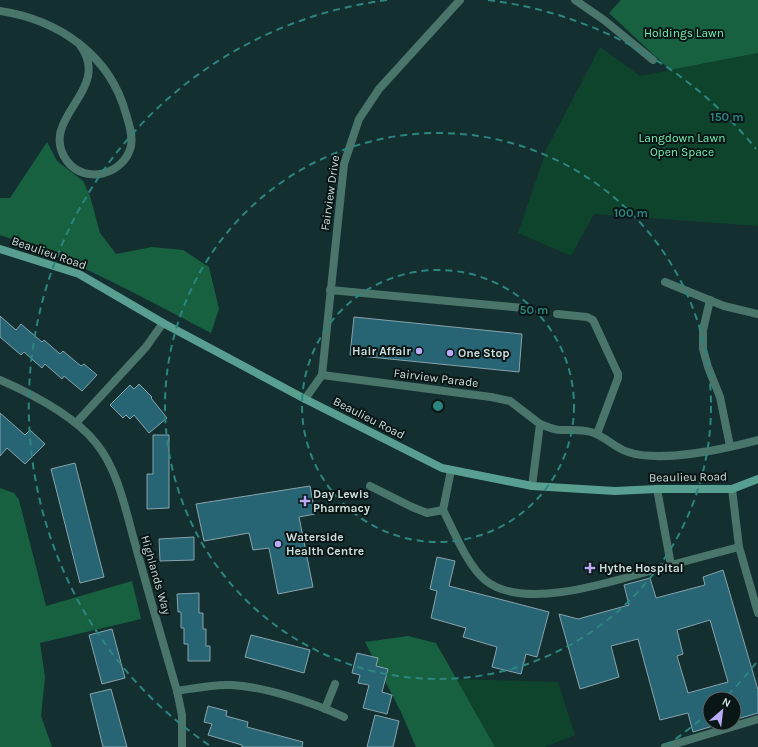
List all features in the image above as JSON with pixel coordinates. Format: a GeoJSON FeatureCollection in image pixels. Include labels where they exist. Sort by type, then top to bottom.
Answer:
{"type":"FeatureCollection","features":[{"type":"Feature","properties":{"kind":"street","name":"Fairview Drive"},"geometry":{"type":"LineString","coordinates":[[305,399],[322,375],[344,164],[359,119],[379,89],[460,0]]}},
{"type":"Feature","properties":{"kind":"street"},"geometry":{"type":"LineString","coordinates":[[575,0],[604,20],[653,60]]}},
{"type":"Feature","properties":{"kind":"street"},"geometry":{"type":"LineString","coordinates":[[0,11],[37,20],[60,31],[80,45],[105,70],[117,87],[122,97],[132,137],[127,156],[121,165],[107,173],[98,175],[88,174],[76,170],[61,150],[59,141],[64,122],[82,93],[89,76],[88,60],[80,45]]}},
{"type":"Feature","properties":{"kind":"street","name":"Beaulieu Road"},"geometry":{"type":"LineString","coordinates":[[0,249],[79,274],[163,323],[305,399],[442,468],[532,486],[615,491],[657,489],[732,489],[758,479]]}},
{"type":"Feature","properties":{"kind":"street"},"geometry":{"type":"LineString","coordinates":[[666,282],[735,310],[758,314]]}},
{"type":"Feature","properties":{"kind":"street"},"geometry":{"type":"LineString","coordinates":[[330,290],[523,308]]}},
{"type":"Feature","properties":{"kind":"street"},"geometry":{"type":"LineString","coordinates":[[710,300],[703,330],[703,349],[708,367],[720,397],[730,446]]}},
{"type":"Feature","properties":{"kind":"street"},"geometry":{"type":"LineString","coordinates":[[557,314],[581,316],[593,320],[618,374],[616,385],[608,402],[597,434]]}},
{"type":"Feature","properties":{"kind":"street"},"geometry":{"type":"LineString","coordinates":[[76,423],[146,347],[163,323]]}},
{"type":"Feature","properties":{"kind":"street","name":"Fairview Parade"},"geometry":{"type":"LineString","coordinates":[[322,375],[491,397],[510,401],[540,424],[560,430],[583,430],[597,434],[608,439],[621,450],[642,456],[674,455],[758,440]]}},
{"type":"Feature","properties":{"kind":"street","name":"Highlands Way"},"geometry":{"type":"LineString","coordinates":[[0,380],[38,399],[76,423],[97,444],[115,479],[177,691],[182,715],[182,747]]}},
{"type":"Feature","properties":{"kind":"street"},"geometry":{"type":"LineString","coordinates":[[532,486],[540,424]]}},
{"type":"Feature","properties":{"kind":"street"},"geometry":{"type":"LineString","coordinates":[[451,470],[443,510],[461,546],[484,580],[494,587],[509,592],[526,594],[574,591],[739,548]]}},
{"type":"Feature","properties":{"kind":"street"},"geometry":{"type":"LineString","coordinates":[[370,486],[412,508],[427,513],[443,510]]}},
{"type":"Feature","properties":{"kind":"street"},"geometry":{"type":"LineString","coordinates":[[657,489],[671,565]]}},
{"type":"Feature","properties":{"kind":"street"},"geometry":{"type":"LineString","coordinates":[[732,489],[739,548],[758,613]]}},
{"type":"Feature","properties":{"kind":"street"},"geometry":{"type":"LineString","coordinates":[[325,708],[335,684]]}},
{"type":"Feature","properties":{"kind":"street"},"geometry":{"type":"LineString","coordinates":[[177,691],[213,685],[233,685],[301,700],[325,708],[344,717]]}},
{"type":"Feature","properties":{"kind":"street"},"geometry":{"type":"LineString","coordinates":[[665,747],[758,720]]}},
{"type":"Feature","properties":{"kind":"green space","name":"Holdings Lawn"},"geometry":{"type":"Polygon","coordinates":[[[621,0],[758,0],[758,53],[670,70],[609,13],[621,0]]]}},
{"type":"Feature","properties":{"kind":"green space","name":"Langdown Lawn Open Space"},"geometry":{"type":"Polygon","coordinates":[[[600,47],[640,76],[758,53],[758,226],[594,214],[571,256],[518,233],[547,148],[600,47]]]}},
{"type":"Feature","properties":{"kind":"green space"},"geometry":{"type":"Polygon","coordinates":[[[47,142],[57,161],[83,181],[90,196],[100,233],[116,254],[152,247],[183,250],[209,267],[219,309],[211,333],[133,292],[81,267],[54,255],[0,235],[0,198],[10,198],[47,142]]]}},
{"type":"Feature","properties":{"kind":"green space"},"geometry":{"type":"Polygon","coordinates":[[[0,488],[14,493],[19,500],[46,606],[132,581],[141,619],[40,643],[45,677],[41,716],[52,747],[0,747],[0,488]]]}},
{"type":"Feature","properties":{"kind":"green space"},"geometry":{"type":"Polygon","coordinates":[[[408,636],[436,643],[495,747],[416,747],[401,712],[365,642],[408,636]]]}},
{"type":"Feature","properties":{"kind":"green space"},"geometry":{"type":"Polygon","coordinates":[[[456,679],[558,682],[575,735],[545,747],[495,747],[456,679]]]}},
{"type":"Feature","properties":{"kind":"building"},"geometry":{"type":"Polygon","coordinates":[[[0,316],[16,330],[21,324],[42,342],[44,340],[60,354],[63,351],[81,366],[84,364],[97,375],[82,391],[64,376],[62,379],[45,364],[42,368],[24,352],[21,355],[0,337],[0,316]]]}},
{"type":"Feature","properties":{"kind":"building"},"geometry":{"type":"Polygon","coordinates":[[[354,317],[522,334],[519,372],[350,355],[354,317]]]}},
{"type":"Feature","properties":{"kind":"building"},"geometry":{"type":"Polygon","coordinates":[[[139,384],[152,397],[151,398],[167,418],[149,433],[134,415],[130,419],[126,415],[123,418],[110,405],[130,385],[134,389],[139,384]]]}},
{"type":"Feature","properties":{"kind":"building"},"geometry":{"type":"Polygon","coordinates":[[[0,413],[25,435],[30,430],[45,444],[25,464],[7,448],[0,456],[0,413]]]}},
{"type":"Feature","properties":{"kind":"building"},"geometry":{"type":"Polygon","coordinates":[[[153,435],[169,435],[169,508],[147,509],[147,474],[153,474],[153,435]]]}},
{"type":"Feature","properties":{"kind":"building"},"geometry":{"type":"Polygon","coordinates":[[[75,463],[104,577],[80,583],[51,469],[75,463]]]}},
{"type":"Feature","properties":{"kind":"building","name":"Waterside Health Centre"},"geometry":{"type":"Polygon","coordinates":[[[310,486],[315,514],[299,517],[313,587],[278,594],[269,548],[253,550],[249,533],[204,541],[196,504],[310,486]]]}},
{"type":"Feature","properties":{"kind":"building"},"geometry":{"type":"Polygon","coordinates":[[[194,537],[194,560],[160,561],[159,539],[194,537]]]}},
{"type":"Feature","properties":{"kind":"building"},"geometry":{"type":"Polygon","coordinates":[[[437,557],[455,561],[449,586],[549,612],[537,657],[526,654],[521,674],[492,667],[497,647],[463,637],[466,628],[431,618],[437,591],[430,589],[437,557]]]}},
{"type":"Feature","properties":{"kind":"building"},"geometry":{"type":"Polygon","coordinates":[[[723,570],[758,690],[758,713],[742,718],[742,691],[702,691],[702,729],[693,732],[688,713],[660,720],[638,639],[611,646],[619,677],[580,689],[559,614],[578,619],[629,605],[624,585],[650,578],[656,598],[705,585],[703,577],[723,570]],[[710,620],[677,630],[683,654],[677,656],[688,693],[728,682],[710,620]]]}},
{"type":"Feature","properties":{"kind":"building"},"geometry":{"type":"Polygon","coordinates":[[[199,593],[199,613],[203,613],[203,629],[206,629],[206,646],[210,646],[210,661],[188,661],[188,644],[184,644],[184,628],[181,628],[181,612],[178,612],[177,594],[199,593]]]}},
{"type":"Feature","properties":{"kind":"building"},"geometry":{"type":"Polygon","coordinates":[[[112,629],[125,678],[102,684],[89,635],[112,629]]]}},
{"type":"Feature","properties":{"kind":"building"},"geometry":{"type":"Polygon","coordinates":[[[251,635],[310,650],[304,673],[245,657],[251,635]]]}},
{"type":"Feature","properties":{"kind":"building"},"geometry":{"type":"Polygon","coordinates":[[[357,653],[378,658],[376,666],[388,669],[382,692],[392,695],[387,714],[363,708],[369,685],[358,683],[360,675],[352,673],[357,653]]]}},
{"type":"Feature","properties":{"kind":"building"},"geometry":{"type":"Polygon","coordinates":[[[111,689],[127,747],[103,747],[90,694],[111,689]]]}},
{"type":"Feature","properties":{"kind":"building"},"geometry":{"type":"Polygon","coordinates":[[[208,706],[227,711],[226,716],[248,722],[247,727],[303,742],[302,747],[242,747],[242,745],[208,735],[212,724],[204,722],[208,706]]]}},
{"type":"Feature","properties":{"kind":"building"},"geometry":{"type":"Polygon","coordinates":[[[375,715],[399,721],[393,747],[367,747],[375,715]]]}},
{"type":"Feature","properties":{"kind":"place","name":"Hair Affair"},"geometry":{"type":"Point","coordinates":[419,351]}},
{"type":"Feature","properties":{"kind":"place","name":"One Stop"},"geometry":{"type":"Point","coordinates":[450,353]}},
{"type":"Feature","properties":{"kind":"place","name":"Day Lewis Pharmacy"},"geometry":{"type":"Point","coordinates":[305,501]}},
{"type":"Feature","properties":{"kind":"place","name":"Waterside Health Centre"},"geometry":{"type":"Point","coordinates":[278,544]}},
{"type":"Feature","properties":{"kind":"place","name":"Hythe Hospital"},"geometry":{"type":"Point","coordinates":[590,568]}}]}
